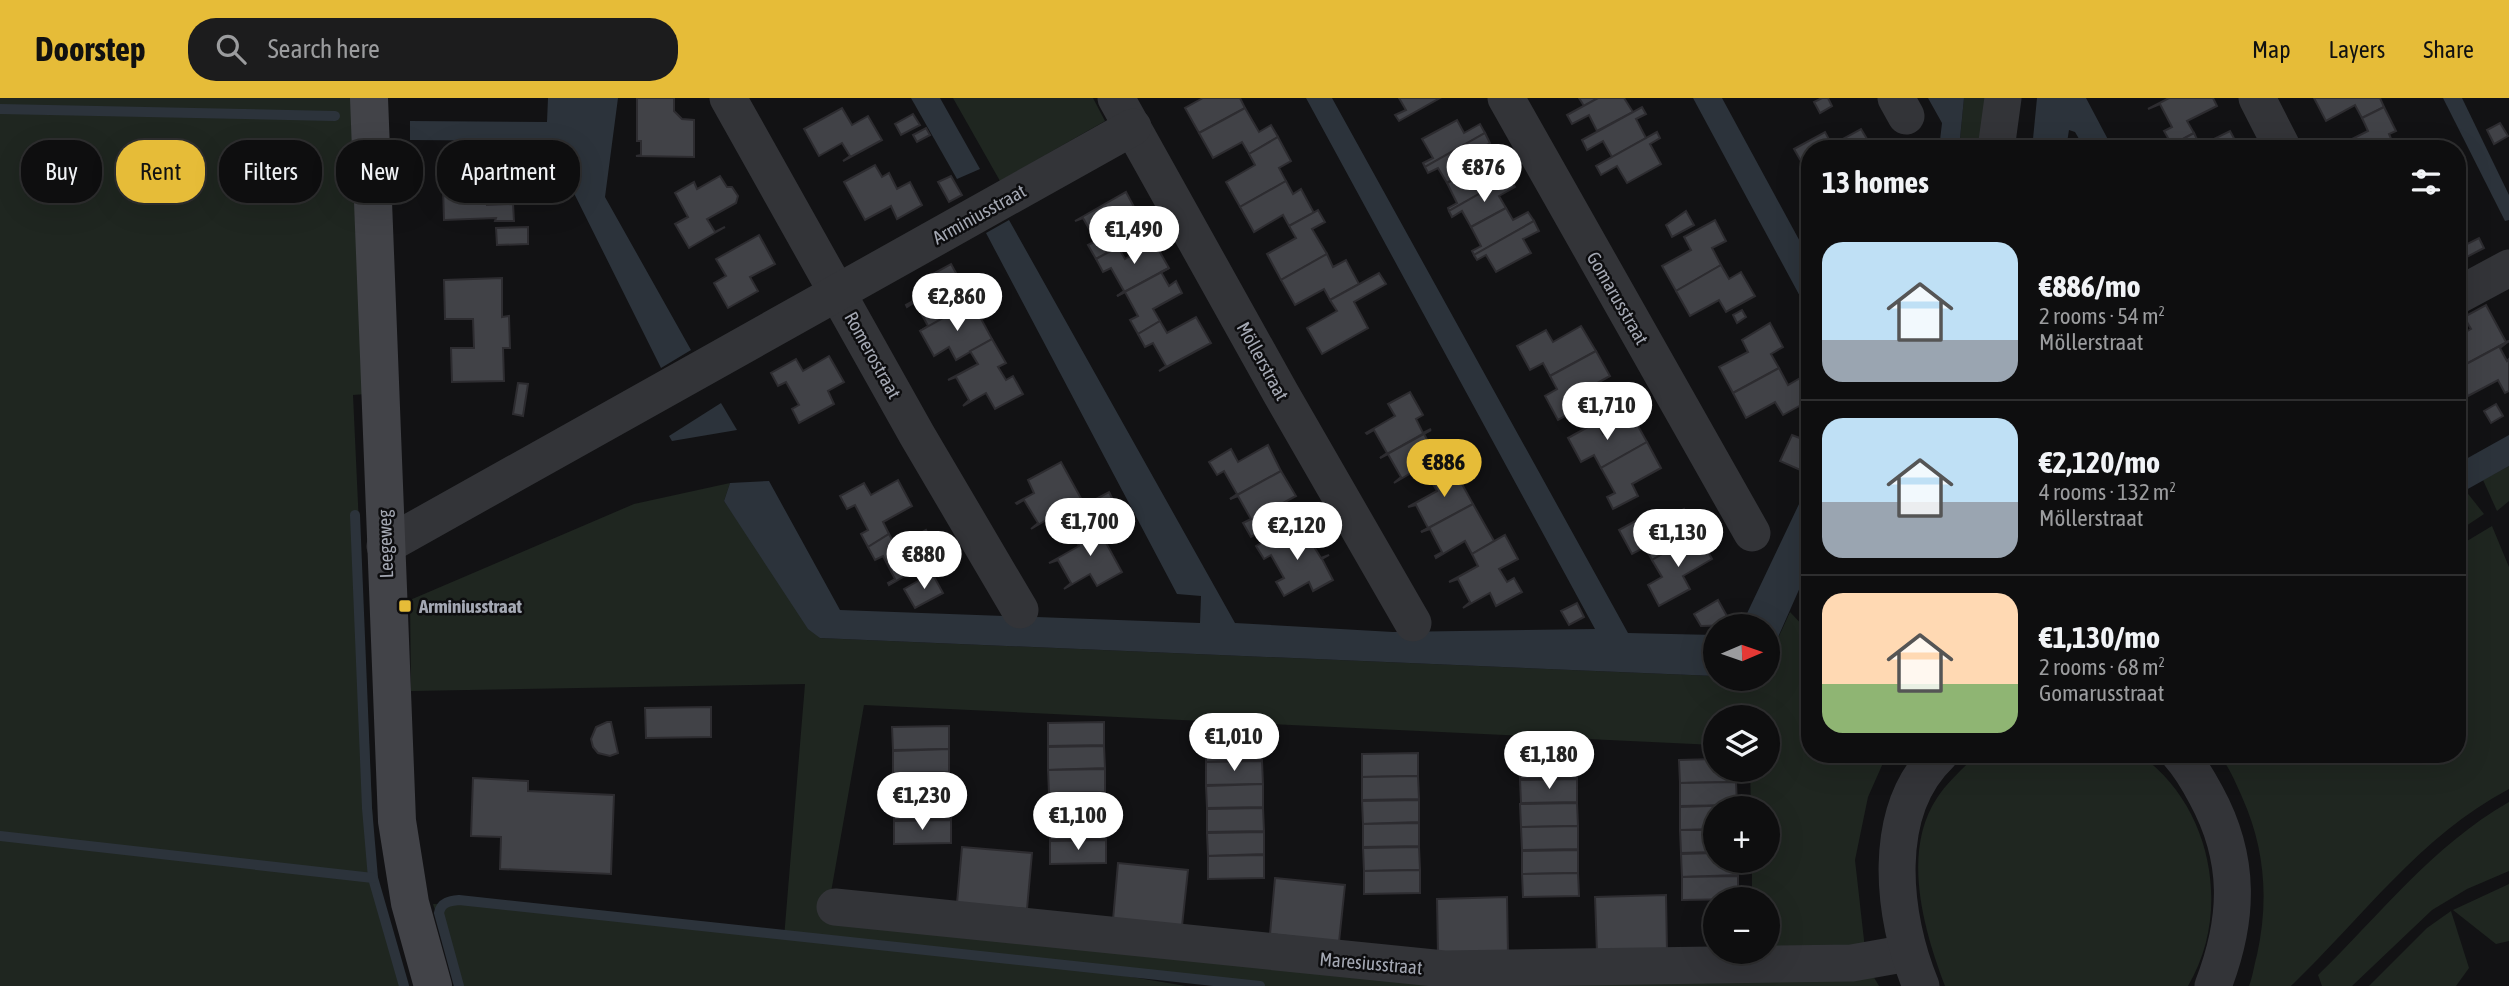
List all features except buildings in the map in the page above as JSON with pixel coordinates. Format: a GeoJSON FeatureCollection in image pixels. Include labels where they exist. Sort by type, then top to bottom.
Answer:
{"type":"FeatureCollection","features":[{"type":"Feature","properties":{"kind":"main road","name":"Leegeweg"},"geometry":{"type":"LineString","coordinates":[[369,98],[397,821],[410,903],[433,986]]}},
{"type":"Feature","properties":{"kind":"street","name":"Romerostraat"},"geometry":{"type":"LineString","coordinates":[[729,98],[917,435],[1020,610]]}},
{"type":"Feature","properties":{"kind":"street","name":"Gomarusstraat"},"geometry":{"type":"LineString","coordinates":[[1506,98],[1752,533]]}},
{"type":"Feature","properties":{"kind":"street"},"geometry":{"type":"LineString","coordinates":[[1997,140],[2003,98]]}},
{"type":"Feature","properties":{"kind":"street"},"geometry":{"type":"LineString","coordinates":[[2257,98],[2278,140]]}},
{"type":"Feature","properties":{"kind":"street","name":"Arminiusstraat"},"geometry":{"type":"LineString","coordinates":[[385,546],[839,292],[1125,113]]}},
{"type":"Feature","properties":{"kind":"street","name":"Möllerstraat"},"geometry":{"type":"LineString","coordinates":[[1125,113],[1280,392],[1413,623]]}},
{"type":"Feature","properties":{"kind":"street"},"geometry":{"type":"LineString","coordinates":[[2466,291],[2509,268]]}},
{"type":"Feature","properties":{"kind":"street","name":"Maresiusstraat"},"geometry":{"type":"LineString","coordinates":[[835,907],[1444,969],[1852,963],[1914,970],[1900,917],[1897,864],[1905,816],[1926,763]]}},
{"type":"Feature","properties":{"kind":"street"},"geometry":{"type":"LineString","coordinates":[[2186,763],[2214,811],[2228,851],[2233,881],[2233,911],[2228,939],[2213,986]]}},
{"type":"Feature","properties":{"kind":"shaded area"},"geometry":{"type":"Polygon","coordinates":[[[0,98],[355,98],[357,140],[336,140],[336,203],[359,203],[366,394],[353,395],[375,872],[407,986],[0,986],[0,98]]]}},
{"type":"Feature","properties":{"kind":"shaded area"},"geometry":{"type":"Polygon","coordinates":[[[548,98],[618,98],[605,197],[691,350],[661,368],[579,203],[580,140],[410,140],[410,121],[547,122],[548,98]]]}},
{"type":"Feature","properties":{"kind":"shaded area"},"geometry":{"type":"Polygon","coordinates":[[[911,98],[940,98],[980,169],[957,179],[911,98]]]}},
{"type":"Feature","properties":{"kind":"shaded area"},"geometry":{"type":"Polygon","coordinates":[[[953,98],[1093,98],[1105,121],[1000,181],[953,98]]]}},
{"type":"Feature","properties":{"kind":"shaded area"},"geometry":{"type":"Polygon","coordinates":[[[1306,98],[1332,98],[1628,633],[1703,635],[1703,675],[820,638],[808,629],[724,501],[730,483],[769,481],[840,610],[1200,623],[1201,596],[1177,594],[986,233],[1009,220],[1235,623],[1393,632],[1595,629],[1306,98]]]}},
{"type":"Feature","properties":{"kind":"shaded area"},"geometry":{"type":"Polygon","coordinates":[[[1693,98],[1722,98],[1801,243],[1801,298],[1693,98]]]}},
{"type":"Feature","properties":{"kind":"shaded area"},"geometry":{"type":"Polygon","coordinates":[[[1928,98],[1964,98],[1960,140],[1940,140],[1942,123],[1928,98]]]}},
{"type":"Feature","properties":{"kind":"shaded area"},"geometry":{"type":"Polygon","coordinates":[[[1964,98],[1988,98],[1983,140],[1960,140],[1964,98]]]}},
{"type":"Feature","properties":{"kind":"shaded area"},"geometry":{"type":"Polygon","coordinates":[[[2037,98],[2086,98],[2108,140],[2080,140],[2075,132],[2069,130],[2067,140],[2033,140],[2037,98]]]}},
{"type":"Feature","properties":{"kind":"shaded area"},"geometry":{"type":"Polygon","coordinates":[[[2443,98],[2462,98],[2509,195],[2509,220],[2505,221],[2443,98]]]}},
{"type":"Feature","properties":{"kind":"shaded area"},"geometry":{"type":"Polygon","coordinates":[[[721,403],[737,430],[672,441],[669,436],[721,403]]]}},
{"type":"Feature","properties":{"kind":"shaded area"},"geometry":{"type":"Polygon","coordinates":[[[2509,435],[2509,466],[2466,490],[2466,459],[2509,435]]]}},
{"type":"Feature","properties":{"kind":"shaded area"},"geometry":{"type":"Polygon","coordinates":[[[2509,466],[2509,501],[2497,511],[2483,480],[2509,466]]]}},
{"type":"Feature","properties":{"kind":"shaded area"},"geometry":{"type":"Polygon","coordinates":[[[730,483],[724,501],[820,638],[1703,675],[1703,691],[1780,691],[1780,634],[1790,612],[1801,624],[1801,763],[1883,763],[1868,797],[1855,860],[1865,949],[1780,950],[1780,887],[1752,887],[1752,873],[1780,873],[1780,796],[1751,796],[1750,782],[1780,782],[1780,705],[1703,705],[1703,744],[864,705],[827,915],[1433,982],[1872,974],[1879,986],[1232,986],[1114,974],[1186,986],[459,986],[433,904],[483,905],[784,938],[805,684],[411,691],[410,600],[634,504],[730,483]]]}},
{"type":"Feature","properties":{"kind":"shaded area"},"geometry":{"type":"Polygon","coordinates":[[[2466,491],[2484,514],[2466,526],[2466,491]]]}},
{"type":"Feature","properties":{"kind":"shaded area"},"geometry":{"type":"Polygon","coordinates":[[[1801,500],[1801,585],[1780,633],[1780,614],[1747,614],[1801,500]]]}},
{"type":"Feature","properties":{"kind":"shaded area"},"geometry":{"type":"Polygon","coordinates":[[[2492,526],[2509,567],[2509,789],[2477,808],[2420,854],[2291,986],[2249,986],[2261,935],[2263,875],[2250,816],[2225,763],[2466,763],[2466,542],[2492,526]]]}},
{"type":"Feature","properties":{"kind":"shaded area"},"geometry":{"type":"Polygon","coordinates":[[[1968,763],[2150,763],[2164,775],[2183,801],[2198,829],[2207,860],[2211,892],[2209,925],[2202,956],[2188,986],[1945,986],[1924,917],[1918,867],[1920,842],[1926,819],[1937,798],[1968,763]]]}},
{"type":"Feature","properties":{"kind":"shaded area"},"geometry":{"type":"Polygon","coordinates":[[[2509,802],[2509,871],[2467,889],[2432,910],[2352,986],[2322,986],[2318,975],[2408,882],[2455,839],[2509,802]]]}},
{"type":"Feature","properties":{"kind":"shaded area"},"geometry":{"type":"Polygon","coordinates":[[[2509,884],[2509,941],[2496,944],[2453,910],[2509,884]]]}},
{"type":"Feature","properties":{"kind":"shaded area"},"geometry":{"type":"Polygon","coordinates":[[[2451,911],[2469,968],[2456,986],[2369,986],[2427,928],[2451,911]]]}},
{"type":"Feature","properties":{"kind":"waterway"},"geometry":{"type":"LineString","coordinates":[[0,109],[335,116]]}},
{"type":"Feature","properties":{"kind":"waterway"},"geometry":{"type":"LineString","coordinates":[[355,515],[367,808],[373,878],[404,986]]}},
{"type":"Feature","properties":{"kind":"waterway"},"geometry":{"type":"LineString","coordinates":[[0,836],[373,878]]}},
{"type":"Feature","properties":{"kind":"waterway"},"geometry":{"type":"LineString","coordinates":[[459,986],[439,913],[444,904],[459,900],[1260,986]]}},
{"type":"Feature","properties":{"kind":"place","name":"Arminiusstraat"},"geometry":{"type":"Point","coordinates":[405,606]}}]}
